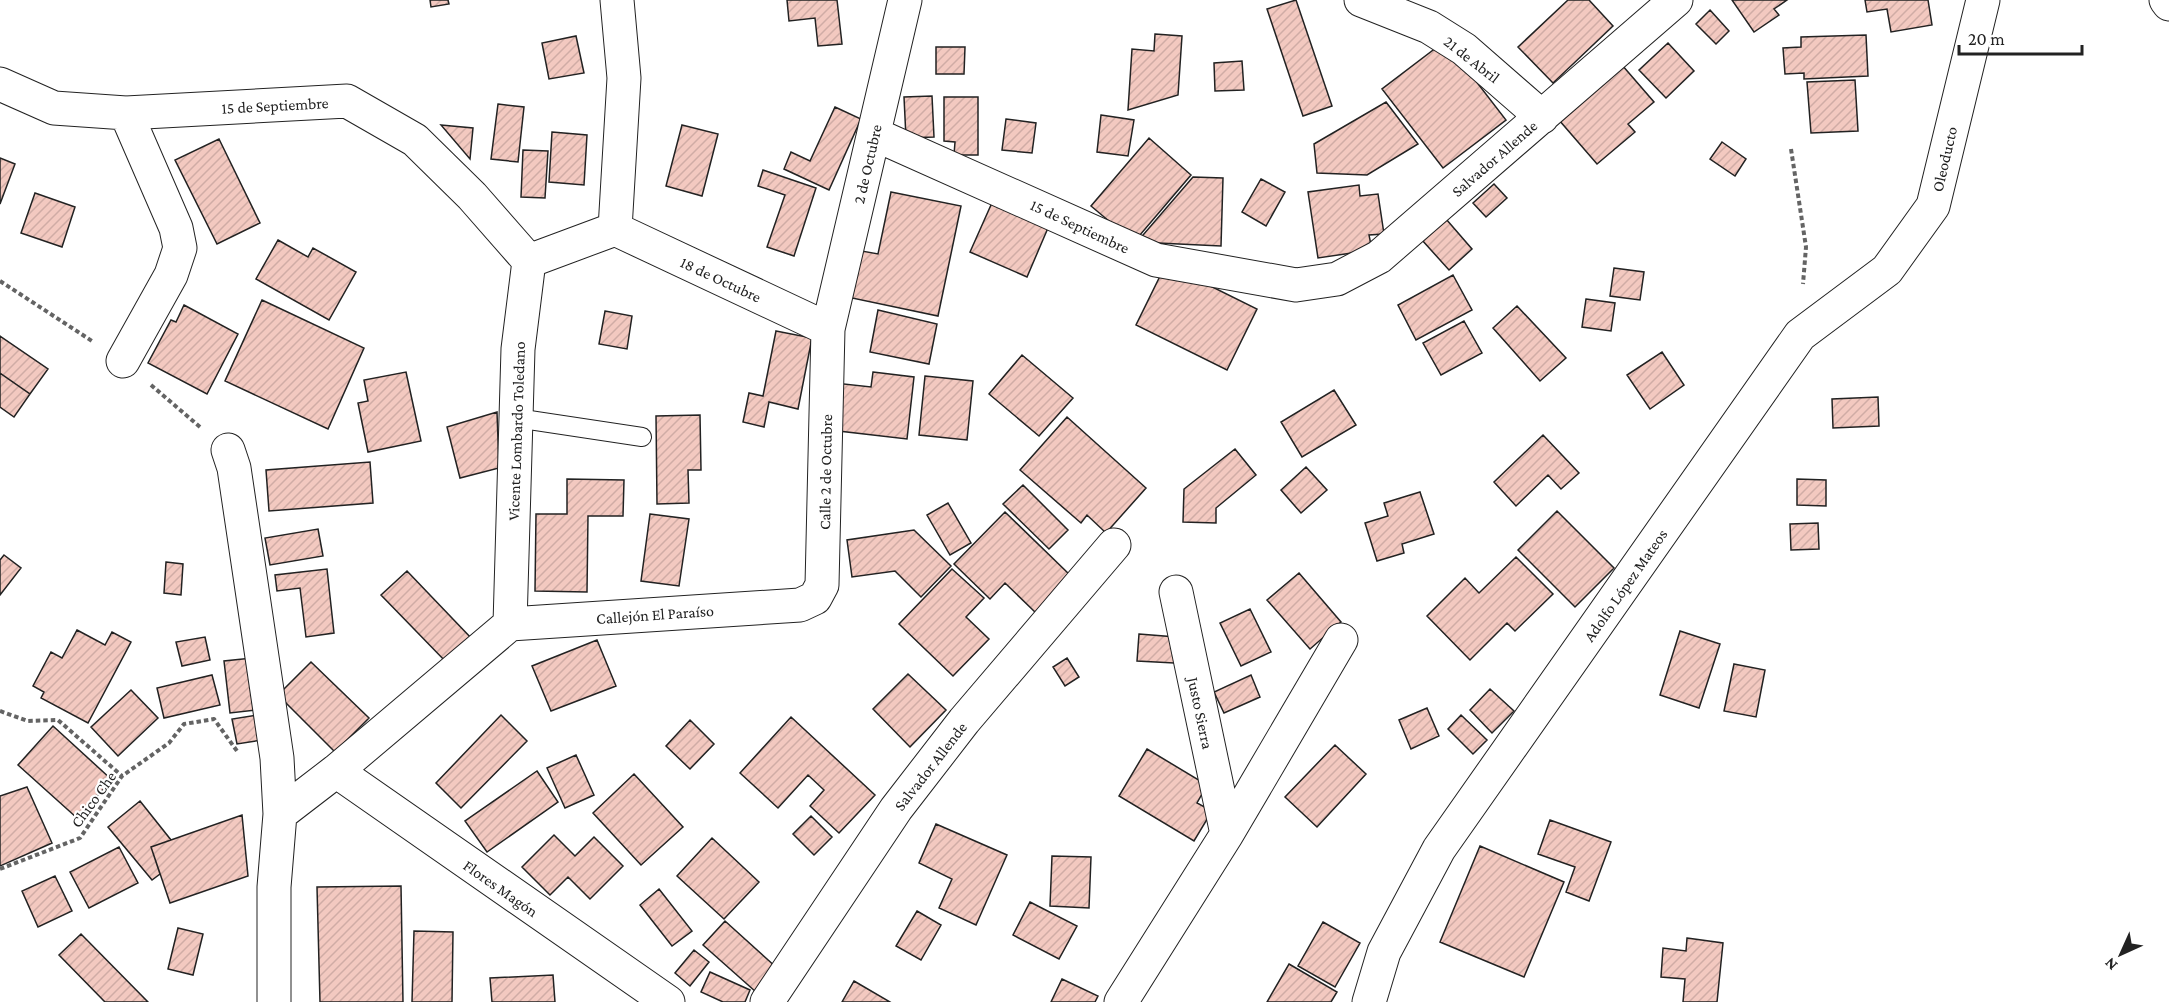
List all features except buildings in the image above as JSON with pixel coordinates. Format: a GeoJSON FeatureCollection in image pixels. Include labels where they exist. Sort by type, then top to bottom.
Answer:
{"type":"FeatureCollection","features":[{"type":"Feature","properties":{"kind":"street"},"geometry":{"type":"LineString","coordinates":[[529,261],[615,229],[624,78],[617,0]]}},
{"type":"Feature","properties":{"kind":"street","name":"2 de Octubre"},"geometry":{"type":"LineString","coordinates":[[828,329],[905,0]]}},
{"type":"Feature","properties":{"kind":"street","name":"21 de Abril"},"geometry":{"type":"LineString","coordinates":[[1360,0],[1429,27],[1464,50],[1542,117]]}},
{"type":"Feature","properties":{"kind":"street","name":"Salvador Allende"},"geometry":{"type":"LineString","coordinates":[[1296,285],[1337,279],[1379,257],[1676,0]]}},
{"type":"Feature","properties":{"kind":"street","name":"Oleoducto"},"geometry":{"type":"LineString","coordinates":[[1800,335],[1887,270],[1933,206],[1983,0]]}},
{"type":"Feature","properties":{"kind":"street"},"geometry":{"type":"LineString","coordinates":[[2166,0],[2169,4]]}},
{"type":"Feature","properties":{"kind":"street","name":"15 de Septiembre"},"geometry":{"type":"LineString","coordinates":[[0,84],[54,108],[126,113],[347,101],[416,140],[472,196],[529,261]]}},
{"type":"Feature","properties":{"kind":"street"},"geometry":{"type":"LineString","coordinates":[[123,361],[171,275],[180,248],[176,228],[126,113]]}},
{"type":"Feature","properties":{"kind":"street","name":"15 de Septiembre"},"geometry":{"type":"LineString","coordinates":[[874,134],[1156,260],[1296,285]]}},
{"type":"Feature","properties":{"kind":"street","name":"18 de Octubre"},"geometry":{"type":"LineString","coordinates":[[615,229],[828,329]]}},
{"type":"Feature","properties":{"kind":"street","name":"Vicente Lombardo Toledano"},"geometry":{"type":"LineString","coordinates":[[510,624],[518,349],[529,261]]}},
{"type":"Feature","properties":{"kind":"street","name":"Calle 2 de Octubre"},"geometry":{"type":"LineString","coordinates":[[800,605],[815,598],[822,585],[828,329]]}},
{"type":"Feature","properties":{"kind":"street","name":"Adolfo López Mateos"},"geometry":{"type":"LineString","coordinates":[[1369,1002],[1384,952],[1439,849],[1800,335]]}},
{"type":"Feature","properties":{"kind":"street"},"geometry":{"type":"LineString","coordinates":[[228,450],[234,468],[277,758],[280,814],[274,887],[274,1002]]}},
{"type":"Feature","properties":{"kind":"street","name":"Salvador Allende"},"geometry":{"type":"LineString","coordinates":[[767,1002],[896,809],[964,720],[1114,545]]}},
{"type":"Feature","properties":{"kind":"street","name":"Justo Sierra"},"geometry":{"type":"LineString","coordinates":[[1176,592],[1227,834]]}},
{"type":"Feature","properties":{"kind":"street","name":"Callejón El Paraíso"},"geometry":{"type":"LineString","coordinates":[[510,624],[800,605]]}},
{"type":"Feature","properties":{"kind":"street"},"geometry":{"type":"LineString","coordinates":[[280,814],[336,771],[510,624]]}},
{"type":"Feature","properties":{"kind":"street"},"geometry":{"type":"LineString","coordinates":[[1121,1002],[1227,834],[1341,640]]}},
{"type":"Feature","properties":{"kind":"street","name":"Flores Magón"},"geometry":{"type":"LineString","coordinates":[[336,771],[668,1002]]}},
{"type":"Feature","properties":{"kind":"lane"},"geometry":{"type":"LineString","coordinates":[[516,418],[642,437]]}},
{"type":"Feature","properties":{"kind":"path"},"geometry":{"type":"LineString","coordinates":[[1791,149],[1806,248],[1800,335]]}},
{"type":"Feature","properties":{"kind":"path"},"geometry":{"type":"LineString","coordinates":[[0,280],[123,361],[228,450]]}},
{"type":"Feature","properties":{"kind":"path"},"geometry":{"type":"LineString","coordinates":[[0,711],[28,721],[58,720],[122,776]]}},
{"type":"Feature","properties":{"kind":"path","name":"Chico Che"},"geometry":{"type":"LineString","coordinates":[[0,869],[81,838],[122,776],[169,743],[184,724],[214,719],[244,762],[277,758]]}}]}
